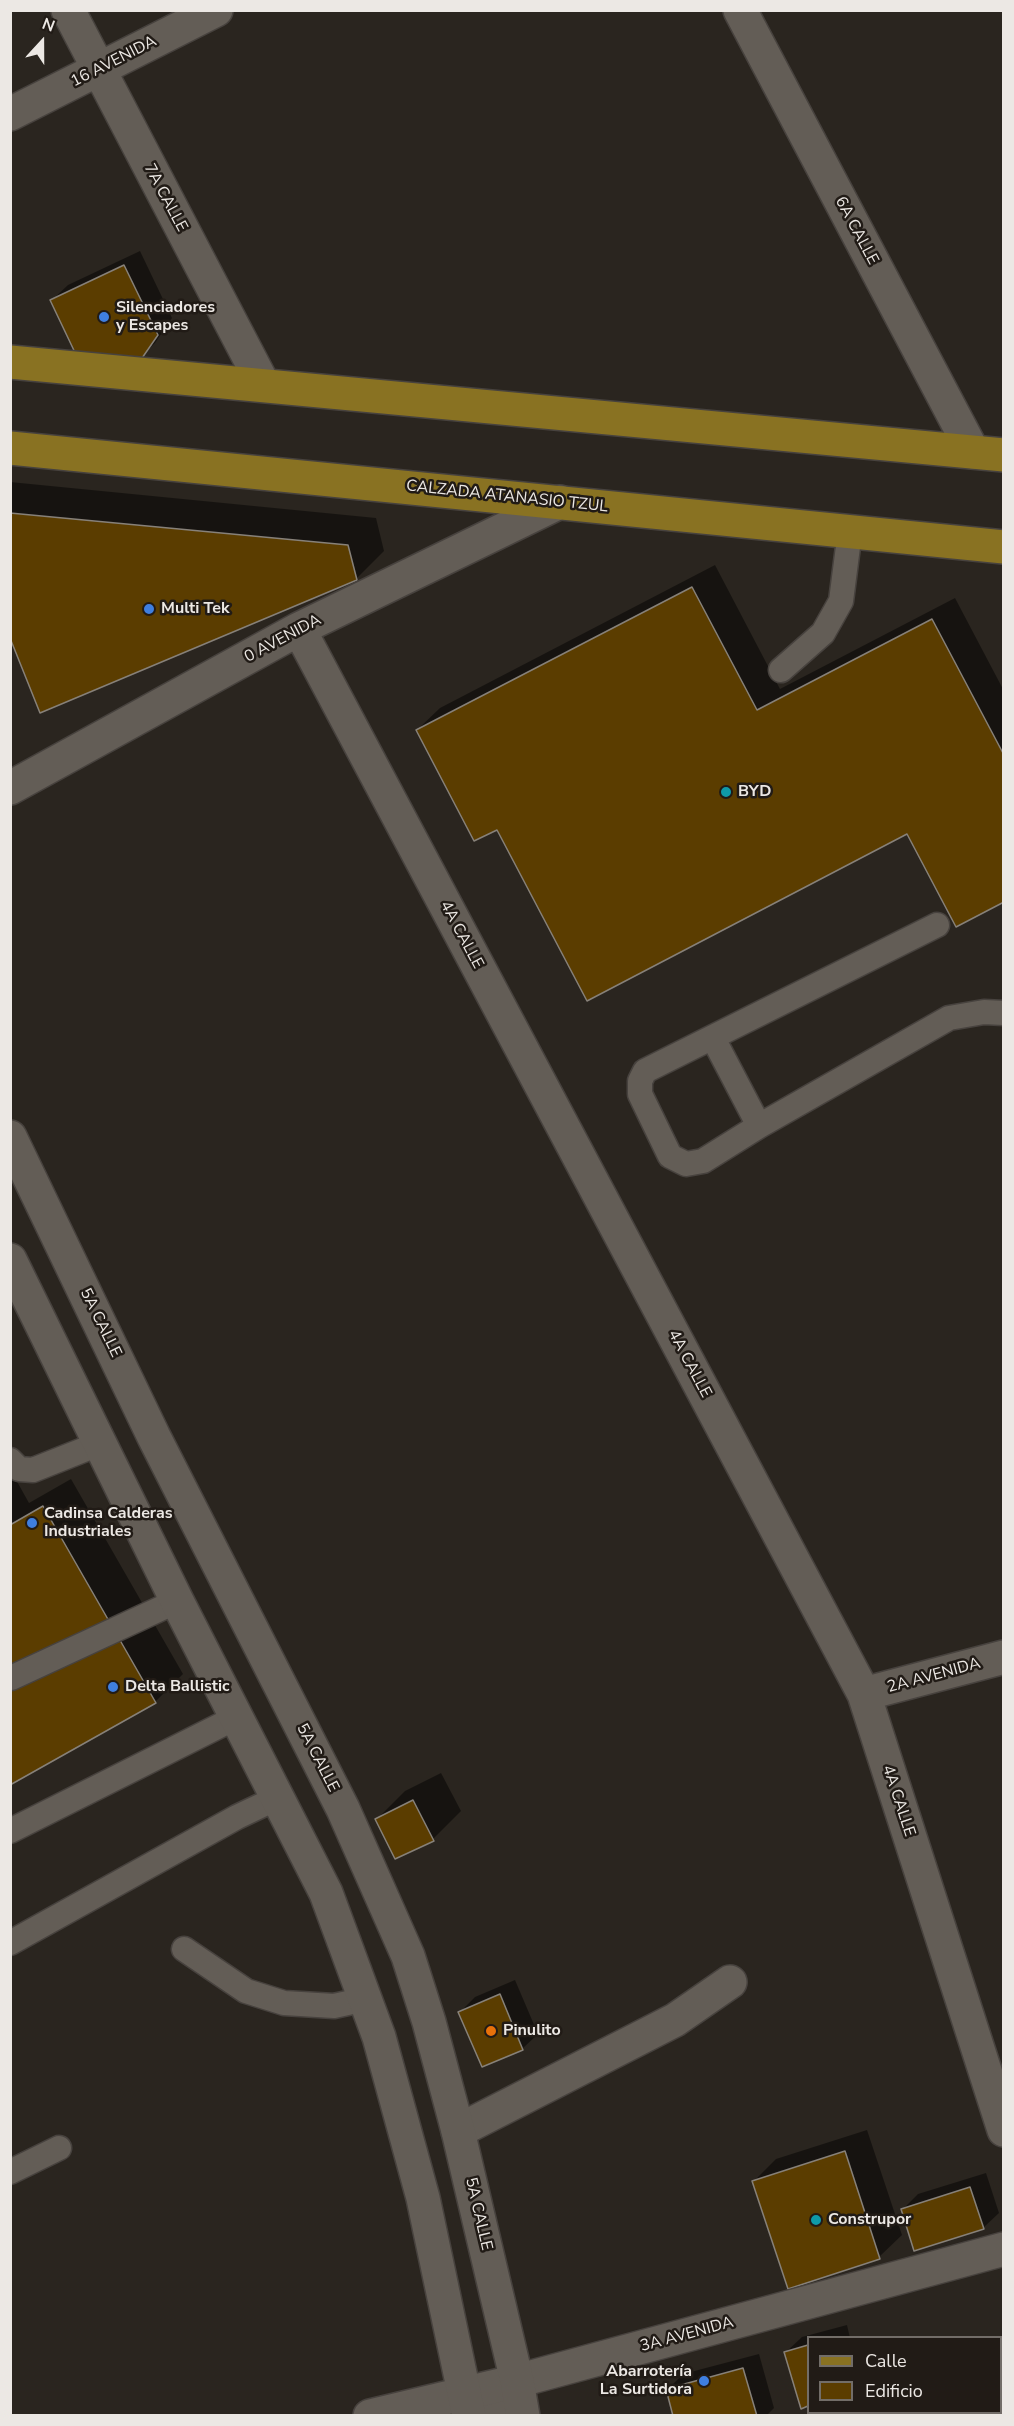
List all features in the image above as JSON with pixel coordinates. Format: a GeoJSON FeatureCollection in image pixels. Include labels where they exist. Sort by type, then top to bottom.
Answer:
{"type":"FeatureCollection","features":[{"type":"Feature","properties":{"kind":"main road"},"geometry":{"type":"LineString","coordinates":[[10,362],[988,453]]}},
{"type":"Feature","properties":{"kind":"main road","name":"CALZADA ATANASIO TZUL"},"geometry":{"type":"LineString","coordinates":[[10,448],[1004,547]]}},
{"type":"Feature","properties":{"kind":"street","name":"7A CALLE"},"geometry":{"type":"LineString","coordinates":[[68,10],[263,384]]}},
{"type":"Feature","properties":{"kind":"street","name":"16 AVENIDA"},"geometry":{"type":"LineString","coordinates":[[10,114],[216,10]]}},
{"type":"Feature","properties":{"kind":"street","name":"6A CALLE"},"geometry":{"type":"LineString","coordinates":[[740,10],[988,453]]}},
{"type":"Feature","properties":{"kind":"street","name":"0 AVENIDA"},"geometry":{"type":"LineString","coordinates":[[10,788],[299,629],[560,502]]}},
{"type":"Feature","properties":{"kind":"street","name":"4A CALLE"},"geometry":{"type":"LineString","coordinates":[[299,629],[864,1694],[1004,2130]]}},
{"type":"Feature","properties":{"kind":"street","name":"5A CALLE"},"geometry":{"type":"LineString","coordinates":[[10,1137],[154,1437],[343,1809],[408,1956],[429,2022],[458,2132],[523,2415]]}},
{"type":"Feature","properties":{"kind":"street"},"geometry":{"type":"LineString","coordinates":[[10,1260],[177,1601],[326,1893],[379,2037],[423,2198],[467,2404]]}},
{"type":"Feature","properties":{"kind":"street","name":"2A AVENIDA"},"geometry":{"type":"LineString","coordinates":[[864,1694],[1004,1657]]}},
{"type":"Feature","properties":{"kind":"street"},"geometry":{"type":"LineString","coordinates":[[458,2132],[675,2020],[730,1982]]}},
{"type":"Feature","properties":{"kind":"street"},"geometry":{"type":"LineString","coordinates":[[379,2037],[429,2022]]}},
{"type":"Feature","properties":{"kind":"street","name":"3A AVENIDA"},"geometry":{"type":"LineString","coordinates":[[370,2415],[467,2404],[517,2381],[1004,2249]]}},
{"type":"Feature","properties":{"kind":"street"},"geometry":{"type":"LineString","coordinates":[[493,2415],[494,2402],[517,2381]]}},
{"type":"Feature","properties":{"kind":"lane"},"geometry":{"type":"LineString","coordinates":[[781,670],[823,633],[841,601],[850,531]]}},
{"type":"Feature","properties":{"kind":"lane"},"geometry":{"type":"LineString","coordinates":[[937,925],[645,1071],[640,1081],[640,1094],[670,1156],[686,1164],[703,1161],[759,1126],[949,1018],[984,1012],[1004,1013]]}},
{"type":"Feature","properties":{"kind":"lane"},"geometry":{"type":"LineString","coordinates":[[713,1038],[759,1126]]}},
{"type":"Feature","properties":{"kind":"lane"},"geometry":{"type":"LineString","coordinates":[[10,1460],[19,1469],[33,1470],[101,1443]]}},
{"type":"Feature","properties":{"kind":"lane"},"geometry":{"type":"LineString","coordinates":[[11,1678],[177,1601]]}},
{"type":"Feature","properties":{"kind":"lane"},"geometry":{"type":"LineString","coordinates":[[10,1832],[237,1717]]}},
{"type":"Feature","properties":{"kind":"lane"},"geometry":{"type":"LineString","coordinates":[[10,1943],[237,1817],[277,1798]]}},
{"type":"Feature","properties":{"kind":"lane"},"geometry":{"type":"LineString","coordinates":[[184,1949],[246,1991],[284,2003],[334,2006],[366,1999]]}},
{"type":"Feature","properties":{"kind":"lane"},"geometry":{"type":"LineString","coordinates":[[10,2172],[58,2148]]}},
{"type":"Feature","properties":{"kind":"building","name":"Silenciadores y Escapes"},"geometry":{"type":"Polygon","coordinates":[[[124,265],[158,335],[140,361],[79,361],[50,300],[124,265]]]}},
{"type":"Feature","properties":{"kind":"building","name":"Multi Tek"},"geometry":{"type":"Polygon","coordinates":[[[10,513],[348,545],[357,580],[40,713],[10,638],[10,513]]]}},
{"type":"Feature","properties":{"kind":"building","name":"BYD"},"geometry":{"type":"Polygon","coordinates":[[[692,587],[757,710],[932,619],[1004,755],[1004,902],[956,927],[907,834],[587,1001],[497,830],[474,841],[416,730],[692,587]]]}},
{"type":"Feature","properties":{"kind":"building"},"geometry":{"type":"Polygon","coordinates":[[[43,1506],[156,1703],[10,1785],[10,1525],[43,1506]]]}},
{"type":"Feature","properties":{"kind":"building"},"geometry":{"type":"Polygon","coordinates":[[[413,1800],[434,1841],[395,1859],[375,1819],[413,1800]]]}},
{"type":"Feature","properties":{"kind":"building","name":"Pinulito"},"geometry":{"type":"Polygon","coordinates":[[[500,1994],[523,2050],[482,2067],[458,2012],[500,1994]]]}},
{"type":"Feature","properties":{"kind":"building","name":"Construpor"},"geometry":{"type":"Polygon","coordinates":[[[845,2151],[880,2259],[788,2289],[752,2181],[845,2151]]]}},
{"type":"Feature","properties":{"kind":"building"},"geometry":{"type":"Polygon","coordinates":[[[970,2187],[984,2229],[914,2251],[901,2209],[970,2187]]]}},
{"type":"Feature","properties":{"kind":"building"},"geometry":{"type":"Polygon","coordinates":[[[807,2345],[807,2406],[801,2409],[784,2352],[807,2345]]]}},
{"type":"Feature","properties":{"kind":"building"},"geometry":{"type":"Polygon","coordinates":[[[743,2368],[757,2416],[673,2416],[666,2389],[743,2368]]]}},
{"type":"Feature","properties":{"kind":"place","name":"Silenciadores y Escapes"},"geometry":{"type":"Point","coordinates":[104,317]}},
{"type":"Feature","properties":{"kind":"place","name":"Multi Tek"},"geometry":{"type":"Point","coordinates":[149,609]}},
{"type":"Feature","properties":{"kind":"place","name":"BYD"},"geometry":{"type":"Point","coordinates":[726,792]}},
{"type":"Feature","properties":{"kind":"place","name":"Cadinsa Calderas Industriales"},"geometry":{"type":"Point","coordinates":[32,1523]}},
{"type":"Feature","properties":{"kind":"place","name":"Delta Ballistic"},"geometry":{"type":"Point","coordinates":[113,1687]}},
{"type":"Feature","properties":{"kind":"place","name":"Pinulito"},"geometry":{"type":"Point","coordinates":[491,2031]}},
{"type":"Feature","properties":{"kind":"place","name":"Construpor"},"geometry":{"type":"Point","coordinates":[816,2220]}},
{"type":"Feature","properties":{"kind":"place","name":"Abarrotería La Surtidora"},"geometry":{"type":"Point","coordinates":[704,2381]}}]}
